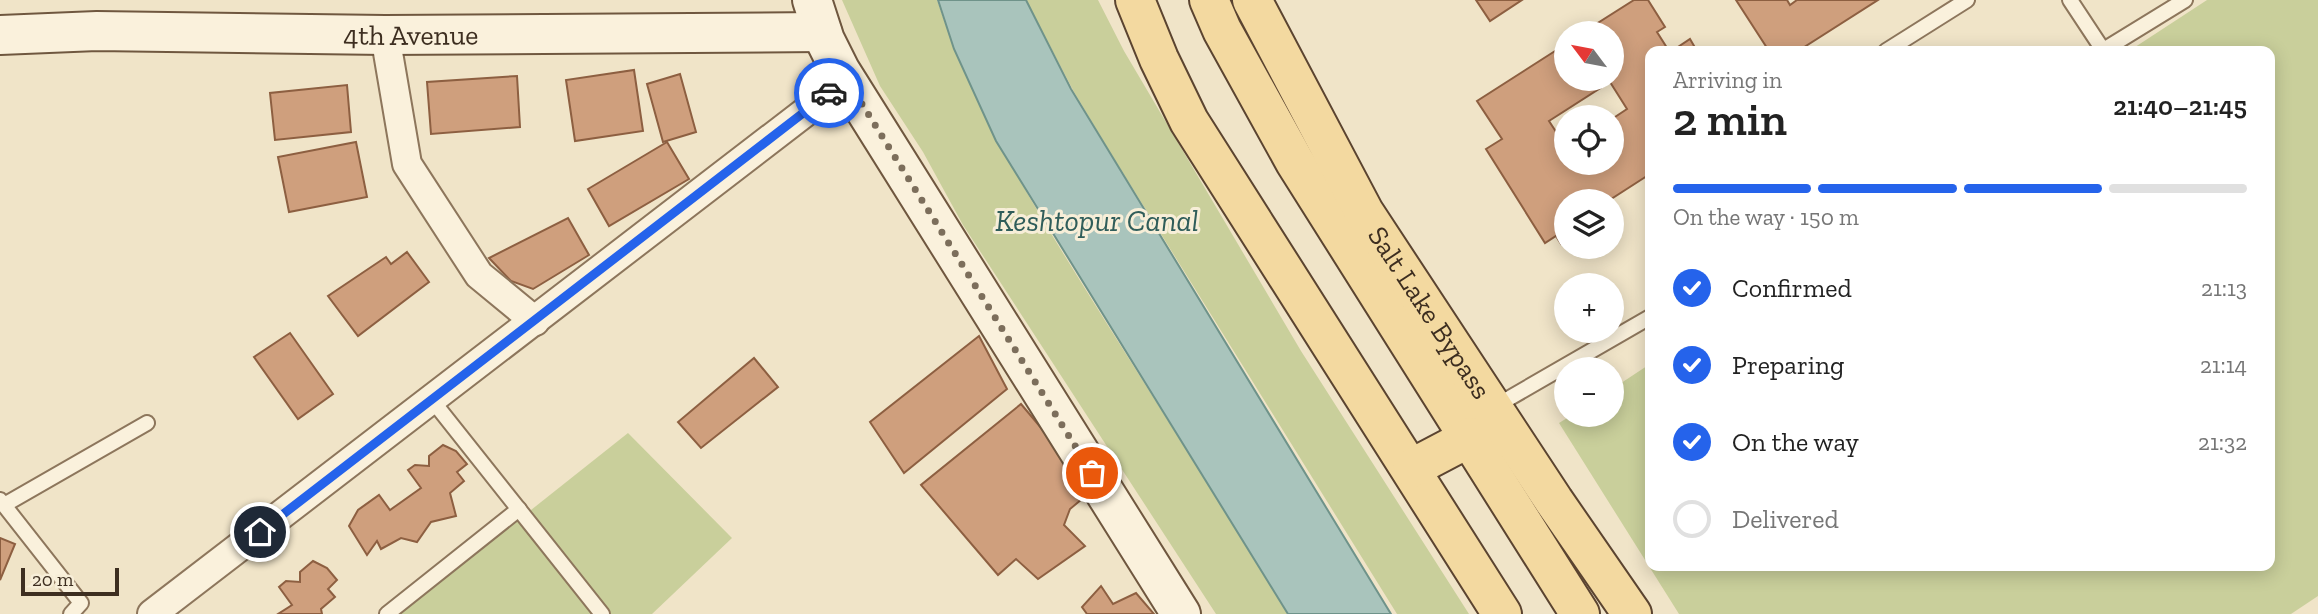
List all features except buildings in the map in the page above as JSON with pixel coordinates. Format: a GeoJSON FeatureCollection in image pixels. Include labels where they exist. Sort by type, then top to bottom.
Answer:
{"type":"FeatureCollection","features":[{"type":"Feature","properties":{"kind":"main road"},"geometry":{"type":"LineString","coordinates":[[1135,0],[1159,60],[1189,121],[1412,468],[1502,614]]}},
{"type":"Feature","properties":{"kind":"main road","name":"Salt Lake Bypass"},"geometry":{"type":"LineString","coordinates":[[1209,0],[1222,30],[1295,162],[1419,355],[1482,412],[1632,614]]}},
{"type":"Feature","properties":{"kind":"main road","name":"Salt Lake Bypass"},"geometry":{"type":"LineString","coordinates":[[1252,0],[1364,212],[1482,412],[1580,614]]}},
{"type":"Feature","properties":{"kind":"main road"},"geometry":{"type":"LineString","coordinates":[[1412,468],[1482,412]]}},
{"type":"Feature","properties":{"kind":"street","name":"4th Avenue"},"geometry":{"type":"LineString","coordinates":[[0,35],[98,15],[385,35],[817,16]]}},
{"type":"Feature","properties":{"kind":"street"},"geometry":{"type":"LineString","coordinates":[[817,16],[847,80],[1181,614]]}},
{"type":"Feature","properties":{"kind":"street"},"geometry":{"type":"LineString","coordinates":[[385,35],[407,164],[479,275],[535,321]]}},
{"type":"Feature","properties":{"kind":"street"},"geometry":{"type":"LineString","coordinates":[[152,614],[847,80]]}},
{"type":"Feature","properties":{"kind":"lane"},"geometry":{"type":"LineString","coordinates":[[1894,46],[1967,0]]}},
{"type":"Feature","properties":{"kind":"lane"},"geometry":{"type":"LineString","coordinates":[[2070,0],[2099,46]]}},
{"type":"Feature","properties":{"kind":"lane"},"geometry":{"type":"LineString","coordinates":[[2110,46],[2185,0]]}},
{"type":"Feature","properties":{"kind":"lane"},"geometry":{"type":"LineString","coordinates":[[1482,412],[1645,320]]}},
{"type":"Feature","properties":{"kind":"lane"},"geometry":{"type":"LineString","coordinates":[[432,400],[602,614]]}},
{"type":"Feature","properties":{"kind":"lane"},"geometry":{"type":"LineString","coordinates":[[71,614],[81,603],[2,503],[147,423]]}},
{"type":"Feature","properties":{"kind":"lane"},"geometry":{"type":"LineString","coordinates":[[387,614],[519,509]]}},
{"type":"Feature","properties":{"kind":"green space"},"geometry":{"type":"Polygon","coordinates":[[[842,0],[937,0],[971,86],[1013,168],[1084,287],[1289,614],[1216,614],[963,225],[923,152],[880,86],[842,0]]]}},
{"type":"Feature","properties":{"kind":"green space"},"geometry":{"type":"Polygon","coordinates":[[[1026,0],[1098,0],[1124,51],[1301,351],[1469,614],[1397,614],[1110,152],[1074,92],[1026,0]]]}},
{"type":"Feature","properties":{"kind":"green space"},"geometry":{"type":"Polygon","coordinates":[[[2207,0],[2318,0],[2318,596],[2291,614],[1679,614],[1652,571],[2275,571],[2275,46],[2137,46],[2207,0]]]}},
{"type":"Feature","properties":{"kind":"green space"},"geometry":{"type":"Polygon","coordinates":[[[1645,367],[1645,560],[1562,427],[1624,427],[1624,381],[1645,367]]]}},
{"type":"Feature","properties":{"kind":"green space"},"geometry":{"type":"Polygon","coordinates":[[[628,433],[732,538],[652,614],[400,614],[628,433]]]}},
{"type":"Feature","properties":{"kind":"water","name":"Keshtopur Canal"},"geometry":{"type":"Polygon","coordinates":[[[938,0],[1026,0],[1071,89],[1391,614],[1288,614],[996,141],[954,49],[938,0]]]}},
{"type":"Feature","properties":{"kind":"way so far"},"geometry":{"type":"LineString","coordinates":[[829,93],[847,80],[1092,473]]}},
{"type":"Feature","properties":{"kind":"route"},"geometry":{"type":"LineString","coordinates":[[260,532],[829,93]]}}]}
